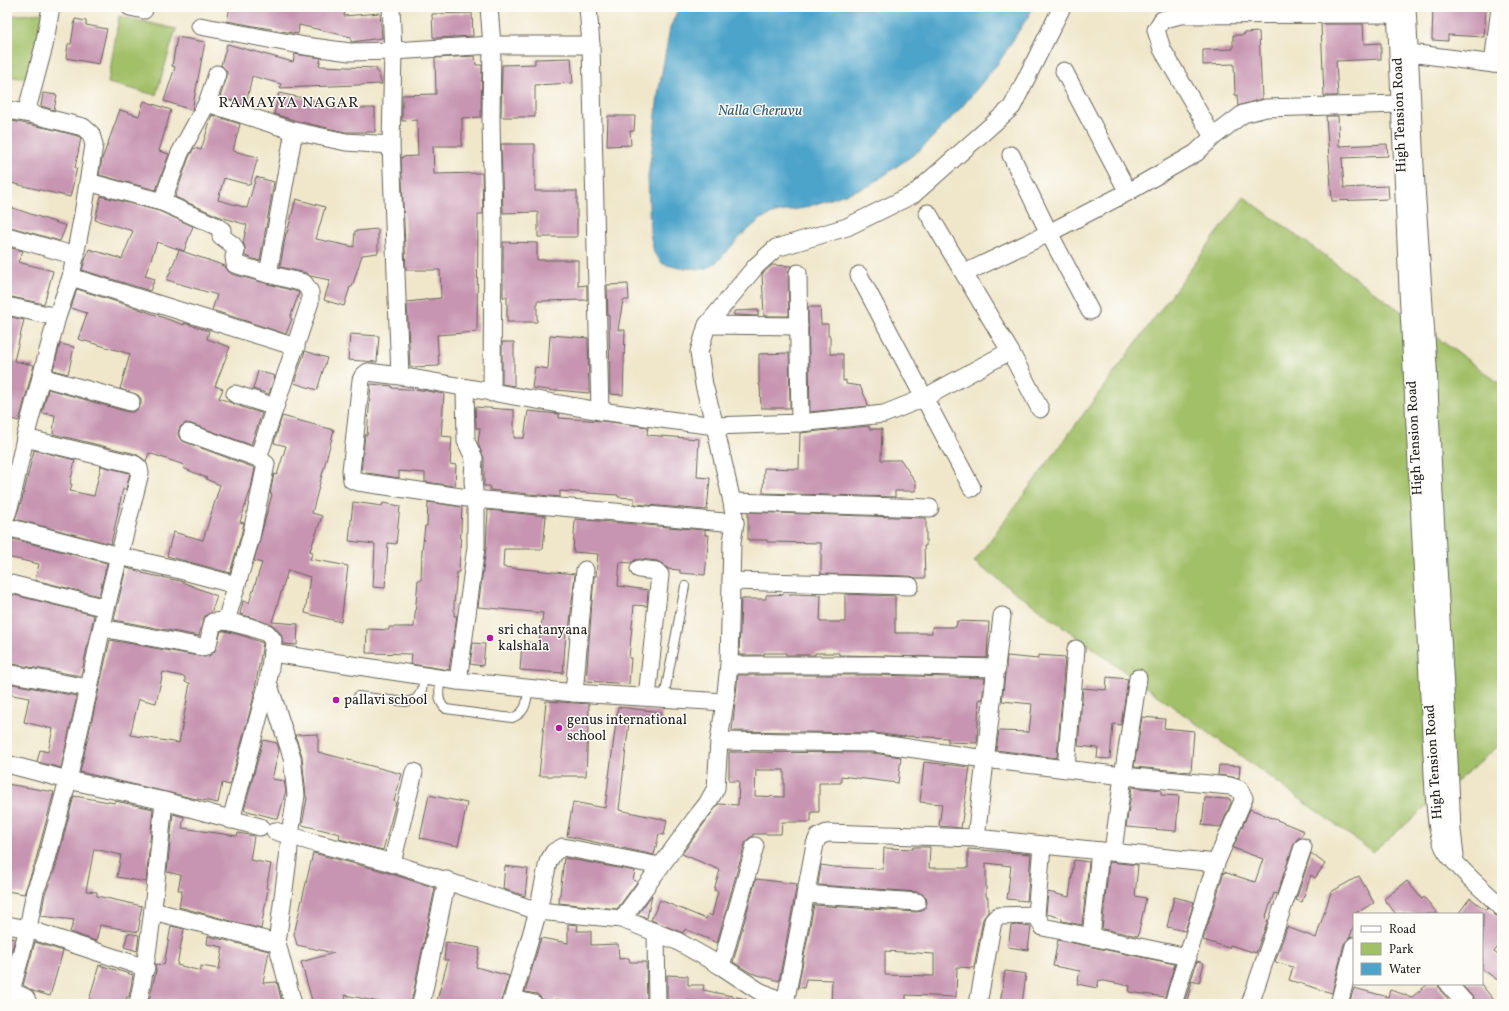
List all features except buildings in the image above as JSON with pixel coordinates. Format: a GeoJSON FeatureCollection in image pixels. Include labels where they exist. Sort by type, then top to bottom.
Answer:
{"type":"FeatureCollection","features":[{"type":"Feature","properties":{"kind":"street"},"geometry":{"type":"LineString","coordinates":[[26,113],[44,46],[51,7]]}},
{"type":"Feature","properties":{"kind":"street"},"geometry":{"type":"LineString","coordinates":[[391,7],[393,51],[390,145],[400,376]]}},
{"type":"Feature","properties":{"kind":"street"},"geometry":{"type":"LineString","coordinates":[[489,7],[492,44],[492,393]]}},
{"type":"Feature","properties":{"kind":"street"},"geometry":{"type":"LineString","coordinates":[[588,7],[591,45],[600,411]]}},
{"type":"Feature","properties":{"kind":"street"},"geometry":{"type":"LineString","coordinates":[[622,919],[707,804],[716,788],[719,741],[726,702],[729,665],[732,542],[735,523],[732,502],[715,426],[704,385],[699,352],[707,325],[756,266],[776,248],[847,227],[914,194],[1012,107],[1062,7]]}},
{"type":"Feature","properties":{"kind":"street"},"geometry":{"type":"LineString","coordinates":[[1410,53],[1498,64],[1500,7]]}},
{"type":"Feature","properties":{"kind":"street"},"geometry":{"type":"LineString","coordinates":[[1213,137],[1162,49],[1156,30],[1162,20],[1180,15],[1400,10]]}},
{"type":"Feature","properties":{"kind":"street","name":"High Tension Road"},"geometry":{"type":"LineString","coordinates":[[1400,10],[1410,53],[1412,238]]}},
{"type":"Feature","properties":{"kind":"street","name":"High Tension Road"},"geometry":{"type":"LineString","coordinates":[[1400,10],[1399,104],[1416,290],[1428,366],[1452,831],[1457,864],[1502,908]]}},
{"type":"Feature","properties":{"kind":"street"},"geometry":{"type":"LineString","coordinates":[[200,26],[305,46],[350,52],[393,51],[492,44],[591,45]]}},
{"type":"Feature","properties":{"kind":"street"},"geometry":{"type":"LineString","coordinates":[[1064,71],[1128,192]]}},
{"type":"Feature","properties":{"kind":"street"},"geometry":{"type":"LineString","coordinates":[[162,202],[180,153],[207,103],[217,74]]}},
{"type":"Feature","properties":{"kind":"street"},"geometry":{"type":"LineString","coordinates":[[207,103],[294,131],[346,142],[390,145]]}},
{"type":"Feature","properties":{"kind":"street"},"geometry":{"type":"LineString","coordinates":[[965,273],[1049,233],[1128,192],[1196,153],[1213,137],[1243,114],[1266,108],[1399,104]]}},
{"type":"Feature","properties":{"kind":"street"},"geometry":{"type":"LineString","coordinates":[[7,110],[26,113],[83,127],[91,134],[94,145],[76,256],[71,277],[57,317],[10,496],[7,514]]}},
{"type":"Feature","properties":{"kind":"street"},"geometry":{"type":"LineString","coordinates":[[268,274],[294,131]]}},
{"type":"Feature","properties":{"kind":"street"},"geometry":{"type":"LineString","coordinates":[[1011,155],[1049,233],[1090,311]]}},
{"type":"Feature","properties":{"kind":"street"},"geometry":{"type":"LineString","coordinates":[[88,182],[162,202],[216,226],[222,230],[221,236],[233,244],[236,251],[234,257],[236,264],[304,283],[310,292],[310,302],[296,347],[258,458]]}},
{"type":"Feature","properties":{"kind":"street"},"geometry":{"type":"LineString","coordinates":[[928,213],[1010,351],[1040,408]]}},
{"type":"Feature","properties":{"kind":"street"},"geometry":{"type":"LineString","coordinates":[[7,236],[76,256]]}},
{"type":"Feature","properties":{"kind":"street"},"geometry":{"type":"LineString","coordinates":[[798,273],[800,423]]}},
{"type":"Feature","properties":{"kind":"street"},"geometry":{"type":"LineString","coordinates":[[859,275],[972,488]]}},
{"type":"Feature","properties":{"kind":"street"},"geometry":{"type":"LineString","coordinates":[[71,277],[296,347]]}},
{"type":"Feature","properties":{"kind":"street"},"geometry":{"type":"LineString","coordinates":[[7,306],[57,317]]}},
{"type":"Feature","properties":{"kind":"street"},"geometry":{"type":"LineString","coordinates":[[707,325],[799,326]]}},
{"type":"Feature","properties":{"kind":"street"},"geometry":{"type":"LineString","coordinates":[[735,523],[474,499],[352,480],[351,472],[363,376],[368,372],[400,376],[600,411],[715,426],[800,423],[884,414],[924,398],[1010,351]]}},
{"type":"Feature","properties":{"kind":"street"},"geometry":{"type":"LineString","coordinates":[[41,378],[131,402]]}},
{"type":"Feature","properties":{"kind":"street"},"geometry":{"type":"LineString","coordinates":[[458,681],[476,547],[476,510],[473,481],[474,458],[466,441],[465,388]]}},
{"type":"Feature","properties":{"kind":"street"},"geometry":{"type":"LineString","coordinates":[[235,394],[275,407]]}},
{"type":"Feature","properties":{"kind":"street"},"geometry":{"type":"LineString","coordinates":[[188,433],[258,458],[266,464],[251,537],[226,620]]}},
{"type":"Feature","properties":{"kind":"street"},"geometry":{"type":"LineString","coordinates":[[25,438],[134,464],[139,468],[140,473],[106,608],[90,688],[68,780],[45,866],[36,892],[28,929],[9,990],[26,998],[28,1004]]}},
{"type":"Feature","properties":{"kind":"street"},"geometry":{"type":"LineString","coordinates":[[732,502],[930,508]]}},
{"type":"Feature","properties":{"kind":"street"},"geometry":{"type":"LineString","coordinates":[[7,526],[236,585]]}},
{"type":"Feature","properties":{"kind":"street"},"geometry":{"type":"LineString","coordinates":[[639,569],[656,572],[660,575],[647,698]]}},
{"type":"Feature","properties":{"kind":"street"},"geometry":{"type":"LineString","coordinates":[[574,693],[585,570]]}},
{"type":"Feature","properties":{"kind":"street"},"geometry":{"type":"LineString","coordinates":[[732,581],[910,586]]}},
{"type":"Feature","properties":{"kind":"street"},"geometry":{"type":"LineString","coordinates":[[7,583],[106,608]]}},
{"type":"Feature","properties":{"kind":"street"},"geometry":{"type":"LineString","coordinates":[[976,838],[1002,616]]}},
{"type":"Feature","properties":{"kind":"street"},"geometry":{"type":"LineString","coordinates":[[102,628],[202,647],[208,644],[213,622],[226,620],[267,633],[273,640],[268,682],[231,820]]}},
{"type":"Feature","properties":{"kind":"street"},"geometry":{"type":"LineString","coordinates":[[1066,768],[1076,649]]}},
{"type":"Feature","properties":{"kind":"street"},"geometry":{"type":"LineString","coordinates":[[272,654],[458,681],[574,693],[726,702]]}},
{"type":"Feature","properties":{"kind":"street"},"geometry":{"type":"LineString","coordinates":[[729,665],[875,665],[997,668]]}},
{"type":"Feature","properties":{"kind":"street"},"geometry":{"type":"LineString","coordinates":[[7,673],[90,688]]}},
{"type":"Feature","properties":{"kind":"street"},"geometry":{"type":"LineString","coordinates":[[1091,937],[1106,851],[1122,776],[1138,678]]}},
{"type":"Feature","properties":{"kind":"street"},"geometry":{"type":"LineString","coordinates":[[268,682],[292,757],[296,795],[275,831]]}},
{"type":"Feature","properties":{"kind":"street"},"geometry":{"type":"LineString","coordinates":[[719,741],[874,743],[1122,776],[1230,786],[1239,789],[1244,798],[1216,863],[1173,1004]]}},
{"type":"Feature","properties":{"kind":"street"},"geometry":{"type":"LineString","coordinates":[[7,764],[68,780],[164,801],[392,863],[538,911],[622,919],[677,941],[759,990],[786,1003],[814,844],[818,837],[827,833],[976,838],[1216,863]]}},
{"type":"Feature","properties":{"kind":"street"},"geometry":{"type":"LineString","coordinates":[[392,863],[414,772]]}},
{"type":"Feature","properties":{"kind":"street"},"geometry":{"type":"LineString","coordinates":[[138,1004],[146,968],[164,801]]}},
{"type":"Feature","properties":{"kind":"street"},"geometry":{"type":"LineString","coordinates":[[275,831],[288,858],[278,943],[293,1004]]}},
{"type":"Feature","properties":{"kind":"street"},"geometry":{"type":"LineString","coordinates":[[721,966],[755,846]]}},
{"type":"Feature","properties":{"kind":"street"},"geometry":{"type":"LineString","coordinates":[[1042,846],[1036,915],[1043,927],[1188,957]]}},
{"type":"Feature","properties":{"kind":"street"},"geometry":{"type":"LineString","coordinates":[[534,1004],[512,1001],[538,911],[548,862],[554,852],[563,847],[660,866]]}},
{"type":"Feature","properties":{"kind":"street"},"geometry":{"type":"LineString","coordinates":[[1250,1004],[1303,847]]}},
{"type":"Feature","properties":{"kind":"street"},"geometry":{"type":"LineString","coordinates":[[422,1004],[447,880]]}},
{"type":"Feature","properties":{"kind":"street"},"geometry":{"type":"LineString","coordinates":[[805,894],[916,902]]}},
{"type":"Feature","properties":{"kind":"street"},"geometry":{"type":"LineString","coordinates":[[153,911],[278,943]]}},
{"type":"Feature","properties":{"kind":"street"},"geometry":{"type":"LineString","coordinates":[[978,1004],[993,921],[998,916],[1036,915]]}},
{"type":"Feature","properties":{"kind":"street"},"geometry":{"type":"LineString","coordinates":[[7,926],[28,929],[146,968]]}},
{"type":"Feature","properties":{"kind":"street"},"geometry":{"type":"LineString","coordinates":[[656,932],[657,1004]]}},
{"type":"Feature","properties":{"kind":"street"},"geometry":{"type":"LineString","coordinates":[[1339,1004],[1353,950]]}},
{"type":"Feature","properties":{"kind":"street"},"geometry":{"type":"LineString","coordinates":[[1449,985],[1466,1004]]}},
{"type":"Feature","properties":{"kind":"lane"},"geometry":{"type":"LineString","coordinates":[[664,698],[685,586]]}},
{"type":"Feature","properties":{"kind":"lane"},"geometry":{"type":"LineString","coordinates":[[358,696],[406,702],[416,699],[422,690],[424,676]]}},
{"type":"Feature","properties":{"kind":"lane"},"geometry":{"type":"LineString","coordinates":[[440,679],[439,699],[442,706],[446,709],[512,718],[520,715],[525,710],[529,688]]}},
{"type":"Feature","properties":{"kind":"green space"},"geometry":{"type":"Polygon","coordinates":[[[44,13],[26,79],[7,76],[7,16],[44,13]]]}},
{"type":"Feature","properties":{"kind":"green space"},"geometry":{"type":"Polygon","coordinates":[[[119,16],[176,29],[156,95],[108,83],[119,16]]]}},
{"type":"Feature","properties":{"kind":"green space"},"geometry":{"type":"Polygon","coordinates":[[[1244,197],[1502,385],[1502,743],[1373,852],[974,562],[1244,197]]]}},
{"type":"Feature","properties":{"kind":"water","name":"Nalla Cheruvu"},"geometry":{"type":"Polygon","coordinates":[[[679,7],[1034,7],[999,62],[961,108],[920,150],[869,186],[804,208],[775,213],[761,219],[742,235],[718,261],[706,269],[679,268],[663,264],[654,253],[650,233],[648,176],[658,94],[670,28],[679,7]]]}},
{"type":"Feature","properties":{"kind":"place","name":"sri chatanyana kalshala"},"geometry":{"type":"Point","coordinates":[490,638]}},
{"type":"Feature","properties":{"kind":"place","name":"pallavi school"},"geometry":{"type":"Point","coordinates":[336,700]}},
{"type":"Feature","properties":{"kind":"place","name":"genus international school"},"geometry":{"type":"Point","coordinates":[559,728]}},
{"type":"Feature","properties":{"kind":"district","name":"RAMAYYA NAGAR"},"geometry":{"type":"Point","coordinates":[289,103]}}]}
